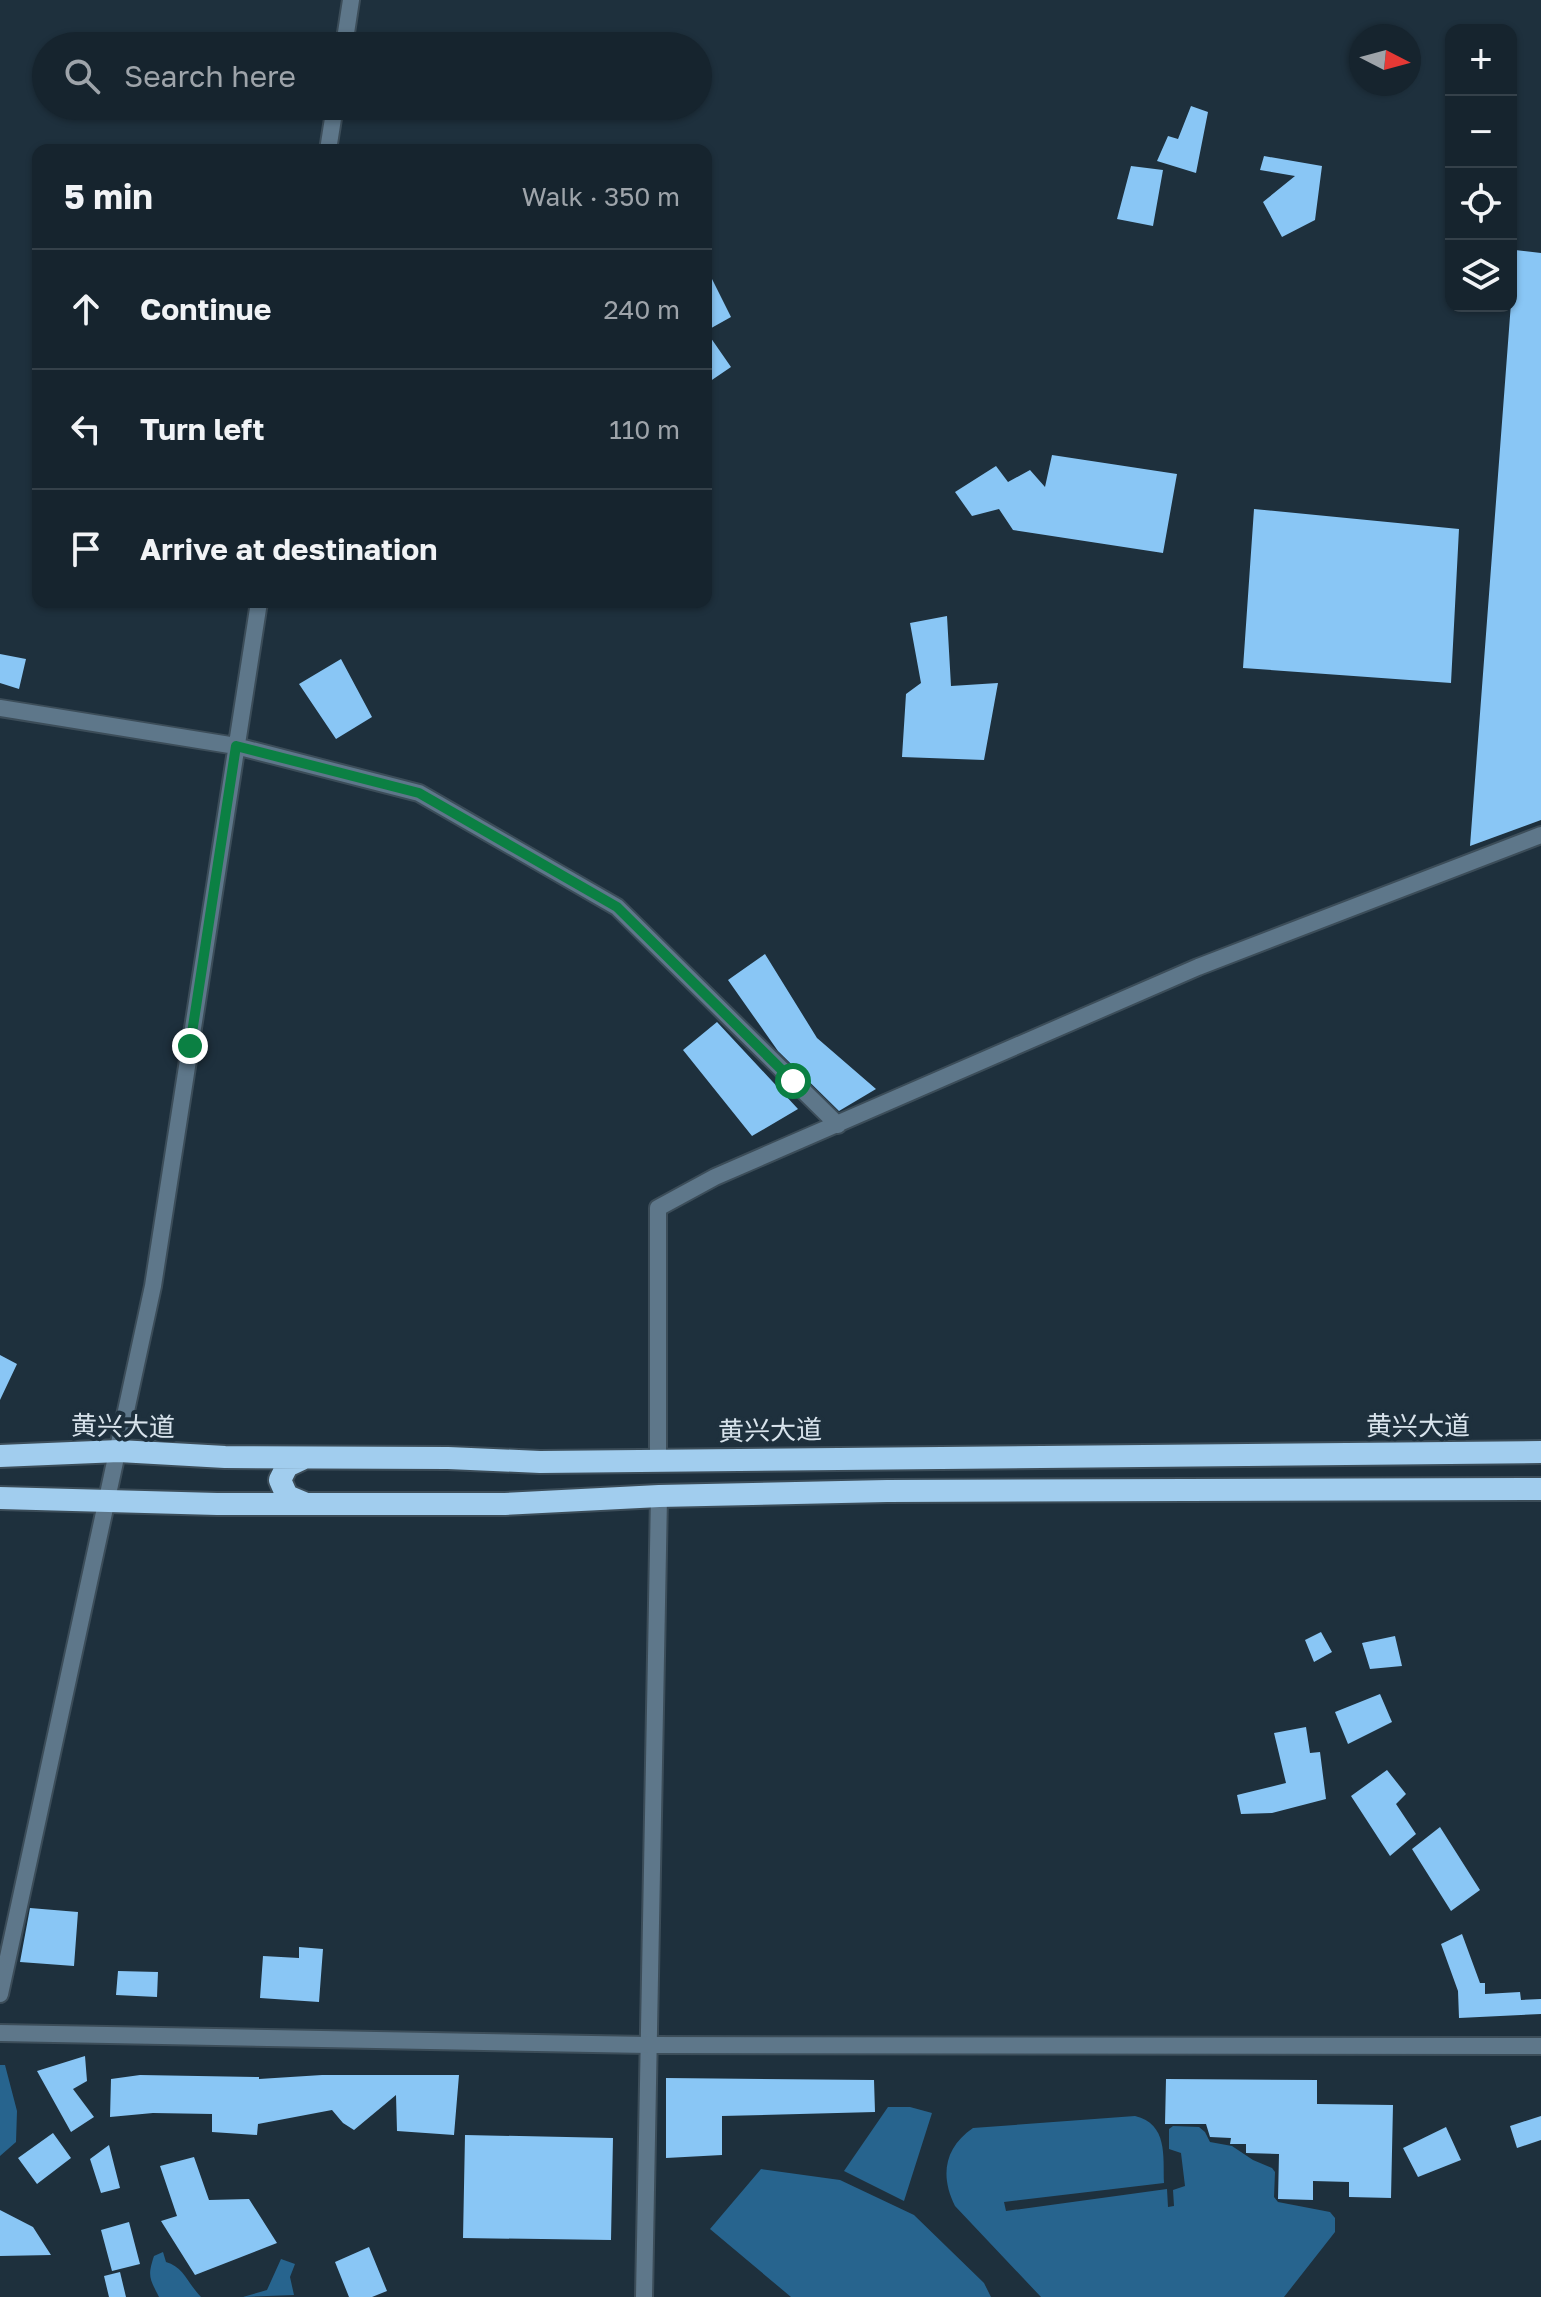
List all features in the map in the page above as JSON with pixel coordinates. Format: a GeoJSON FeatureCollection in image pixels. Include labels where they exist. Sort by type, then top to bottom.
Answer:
{"type":"FeatureCollection","features":[{"type":"Feature","properties":{"kind":"highway","name":"黄兴大道"},"geometry":{"type":"LineString","coordinates":[[0,1456],[119,1451],[225,1457],[448,1458],[540,1462],[1541,1452]]}},
{"type":"Feature","properties":{"kind":"highway"},"geometry":{"type":"LineString","coordinates":[[305,1458],[287,1466],[280,1480],[287,1496],[306,1504]]}},
{"type":"Feature","properties":{"kind":"highway"},"geometry":{"type":"LineString","coordinates":[[0,1498],[108,1502],[505,1504],[659,1496],[887,1491],[1541,1489]]}},
{"type":"Feature","properties":{"kind":"street"},"geometry":{"type":"LineString","coordinates":[[346,32],[351,0]]}},
{"type":"Feature","properties":{"kind":"street"},"geometry":{"type":"LineString","coordinates":[[329,144],[333,120]]}},
{"type":"Feature","properties":{"kind":"street"},"geometry":{"type":"LineString","coordinates":[[0,1994],[153,1286],[258,608]]}},
{"type":"Feature","properties":{"kind":"street"},"geometry":{"type":"LineString","coordinates":[[0,708],[236,746],[419,793],[617,907],[838,1125]]}},
{"type":"Feature","properties":{"kind":"street"},"geometry":{"type":"LineString","coordinates":[[658,1460],[658,1208],[715,1177],[1198,967],[1541,835]]}},
{"type":"Feature","properties":{"kind":"street"},"geometry":{"type":"LineString","coordinates":[[644,2297],[659,1496]]}},
{"type":"Feature","properties":{"kind":"street"},"geometry":{"type":"LineString","coordinates":[[0,2033],[648,2045],[1541,2046]]}},
{"type":"Feature","properties":{"kind":"water"},"geometry":{"type":"Polygon","coordinates":[[[0,2065],[5,2065],[17,2111],[16,2142],[0,2156],[0,2065]]]}},
{"type":"Feature","properties":{"kind":"water"},"geometry":{"type":"Polygon","coordinates":[[[888,2107],[910,2107],[932,2113],[904,2201],[844,2171],[888,2107]]]}},
{"type":"Feature","properties":{"kind":"water"},"geometry":{"type":"Polygon","coordinates":[[[1135,2116],[1153,2126],[1162,2142],[1164,2183],[1004,2202],[1006,2211],[1167,2189],[1168,2207],[1174,2206],[1173,2190],[1185,2186],[1181,2153],[1169,2149],[1169,2129],[1173,2126],[1199,2127],[1210,2142],[1232,2146],[1272,2168],[1275,2172],[1274,2197],[1278,2202],[1330,2212],[1335,2218],[1335,2232],[1284,2297],[1041,2297],[955,2206],[947,2184],[948,2163],[956,2144],[973,2128],[1135,2116]]]}},
{"type":"Feature","properties":{"kind":"water"},"geometry":{"type":"Polygon","coordinates":[[[761,2169],[840,2180],[914,2215],[984,2283],[991,2297],[791,2297],[710,2229],[761,2169]]]}},
{"type":"Feature","properties":{"kind":"water"},"geometry":{"type":"Polygon","coordinates":[[[163,2252],[166,2262],[182,2272],[201,2297],[159,2297],[150,2273],[154,2256],[163,2252]]]}},
{"type":"Feature","properties":{"kind":"water"},"geometry":{"type":"Polygon","coordinates":[[[281,2259],[295,2264],[290,2277],[294,2295],[243,2297],[267,2290],[281,2259]]]}},
{"type":"Feature","properties":{"kind":"building"},"geometry":{"type":"Polygon","coordinates":[[[1191,106],[1208,112],[1196,173],[1157,161],[1168,136],[1178,139],[1191,106]]]}},
{"type":"Feature","properties":{"kind":"building"},"geometry":{"type":"Polygon","coordinates":[[[1264,156],[1322,166],[1315,220],[1282,237],[1263,202],[1295,176],[1260,170],[1264,156]]]}},
{"type":"Feature","properties":{"kind":"building"},"geometry":{"type":"Polygon","coordinates":[[[1131,166],[1163,170],[1153,226],[1117,219],[1131,166]]]}},
{"type":"Feature","properties":{"kind":"building"},"geometry":{"type":"Polygon","coordinates":[[[1517,250],[1541,253],[1541,820],[1470,846],[1510,312],[1517,312],[1517,250]]]}},
{"type":"Feature","properties":{"kind":"building"},"geometry":{"type":"Polygon","coordinates":[[[712,279],[731,317],[712,328],[712,279]]]}},
{"type":"Feature","properties":{"kind":"building"},"geometry":{"type":"Polygon","coordinates":[[[712,340],[731,367],[712,380],[712,340]]]}},
{"type":"Feature","properties":{"kind":"building"},"geometry":{"type":"Polygon","coordinates":[[[1052,455],[1177,474],[1163,553],[1013,530],[999,509],[972,516],[955,492],[996,466],[1008,482],[1030,470],[1045,487],[1052,455]]]}},
{"type":"Feature","properties":{"kind":"building"},"geometry":{"type":"Polygon","coordinates":[[[1254,509],[1459,529],[1451,683],[1243,668],[1254,509]]]}},
{"type":"Feature","properties":{"kind":"building"},"geometry":{"type":"Polygon","coordinates":[[[947,616],[951,686],[998,683],[984,760],[902,757],[906,694],[921,683],[910,623],[947,616]]]}},
{"type":"Feature","properties":{"kind":"building"},"geometry":{"type":"Polygon","coordinates":[[[0,654],[26,659],[19,689],[0,683],[0,654]]]}},
{"type":"Feature","properties":{"kind":"building"},"geometry":{"type":"Polygon","coordinates":[[[341,659],[372,717],[336,739],[299,684],[341,659]]]}},
{"type":"Feature","properties":{"kind":"building"},"geometry":{"type":"Polygon","coordinates":[[[765,954],[817,1038],[876,1089],[839,1111],[778,1051],[728,980],[765,954]]]}},
{"type":"Feature","properties":{"kind":"building"},"geometry":{"type":"Polygon","coordinates":[[[717,1022],[798,1109],[752,1136],[683,1050],[717,1022]]]}},
{"type":"Feature","properties":{"kind":"building"},"geometry":{"type":"Polygon","coordinates":[[[0,1355],[17,1364],[0,1400],[0,1355]]]}},
{"type":"Feature","properties":{"kind":"building"},"geometry":{"type":"Polygon","coordinates":[[[1321,1632],[1332,1652],[1314,1662],[1305,1640],[1321,1632]]]}},
{"type":"Feature","properties":{"kind":"building"},"geometry":{"type":"Polygon","coordinates":[[[1395,1636],[1402,1666],[1370,1669],[1362,1643],[1395,1636]]]}},
{"type":"Feature","properties":{"kind":"building"},"geometry":{"type":"Polygon","coordinates":[[[1380,1694],[1392,1722],[1348,1744],[1335,1712],[1380,1694]]]}},
{"type":"Feature","properties":{"kind":"building"},"geometry":{"type":"Polygon","coordinates":[[[1306,1727],[1310,1753],[1320,1752],[1326,1799],[1272,1813],[1241,1814],[1237,1795],[1286,1783],[1274,1733],[1306,1727]]]}},
{"type":"Feature","properties":{"kind":"building"},"geometry":{"type":"Polygon","coordinates":[[[1387,1770],[1406,1794],[1396,1804],[1416,1834],[1390,1856],[1351,1796],[1387,1770]]]}},
{"type":"Feature","properties":{"kind":"building"},"geometry":{"type":"Polygon","coordinates":[[[1440,1827],[1480,1890],[1451,1911],[1412,1849],[1440,1827]]]}},
{"type":"Feature","properties":{"kind":"building"},"geometry":{"type":"Polygon","coordinates":[[[30,1908],[78,1912],[74,1966],[20,1962],[30,1908]]]}},
{"type":"Feature","properties":{"kind":"building"},"geometry":{"type":"Polygon","coordinates":[[[1462,1934],[1480,1983],[1485,1983],[1485,1994],[1520,1992],[1521,2000],[1541,1999],[1541,2014],[1459,2018],[1458,1991],[1441,1944],[1462,1934]]]}},
{"type":"Feature","properties":{"kind":"building"},"geometry":{"type":"Polygon","coordinates":[[[299,1947],[323,1949],[319,2002],[260,1998],[263,1956],[299,1958],[299,1947]]]}},
{"type":"Feature","properties":{"kind":"building"},"geometry":{"type":"Polygon","coordinates":[[[118,1971],[158,1972],[157,1997],[116,1995],[118,1971]]]}},
{"type":"Feature","properties":{"kind":"building"},"geometry":{"type":"Polygon","coordinates":[[[85,2056],[87,2081],[73,2089],[94,2117],[71,2132],[37,2071],[85,2056]]]}},
{"type":"Feature","properties":{"kind":"building"},"geometry":{"type":"Polygon","coordinates":[[[140,2075],[259,2079],[322,2075],[459,2075],[454,2135],[397,2131],[396,2095],[354,2130],[332,2110],[258,2124],[257,2135],[212,2132],[212,2114],[153,2113],[110,2117],[111,2079],[140,2075]]]}},
{"type":"Feature","properties":{"kind":"building"},"geometry":{"type":"Polygon","coordinates":[[[666,2078],[874,2080],[875,2112],[722,2116],[722,2155],[666,2158],[666,2078]]]}},
{"type":"Feature","properties":{"kind":"building"},"geometry":{"type":"Polygon","coordinates":[[[1166,2079],[1317,2080],[1317,2104],[1393,2105],[1391,2198],[1349,2197],[1349,2182],[1313,2181],[1313,2200],[1278,2199],[1279,2154],[1246,2153],[1246,2144],[1230,2144],[1231,2138],[1210,2137],[1206,2124],[1165,2124],[1166,2079]]]}},
{"type":"Feature","properties":{"kind":"building"},"geometry":{"type":"Polygon","coordinates":[[[1541,2116],[1541,2140],[1517,2148],[1510,2126],[1541,2116]]]}},
{"type":"Feature","properties":{"kind":"building"},"geometry":{"type":"Polygon","coordinates":[[[1446,2127],[1461,2160],[1418,2177],[1403,2148],[1446,2127]]]}},
{"type":"Feature","properties":{"kind":"building"},"geometry":{"type":"Polygon","coordinates":[[[53,2133],[71,2158],[37,2184],[18,2158],[53,2133]]]}},
{"type":"Feature","properties":{"kind":"building"},"geometry":{"type":"Polygon","coordinates":[[[465,2135],[613,2138],[611,2240],[463,2238],[465,2135]]]}},
{"type":"Feature","properties":{"kind":"building"},"geometry":{"type":"Polygon","coordinates":[[[109,2145],[120,2188],[101,2193],[90,2159],[109,2145]]]}},
{"type":"Feature","properties":{"kind":"building"},"geometry":{"type":"Polygon","coordinates":[[[194,2157],[209,2200],[249,2199],[277,2243],[195,2275],[161,2221],[177,2216],[160,2166],[194,2157]]]}},
{"type":"Feature","properties":{"kind":"building"},"geometry":{"type":"Polygon","coordinates":[[[0,2210],[33,2227],[51,2255],[0,2256],[0,2210]]]}},
{"type":"Feature","properties":{"kind":"building"},"geometry":{"type":"Polygon","coordinates":[[[129,2222],[140,2264],[112,2271],[101,2230],[129,2222]]]}},
{"type":"Feature","properties":{"kind":"building"},"geometry":{"type":"Polygon","coordinates":[[[369,2247],[387,2291],[372,2297],[349,2297],[335,2262],[369,2247]]]}},
{"type":"Feature","properties":{"kind":"building"},"geometry":{"type":"Polygon","coordinates":[[[120,2272],[126,2297],[109,2297],[104,2276],[120,2272]]]}},
{"type":"Feature","properties":{"kind":"route"},"geometry":{"type":"LineString","coordinates":[[190,1046],[236,746],[419,793],[617,907],[793,1081]]}}]}
